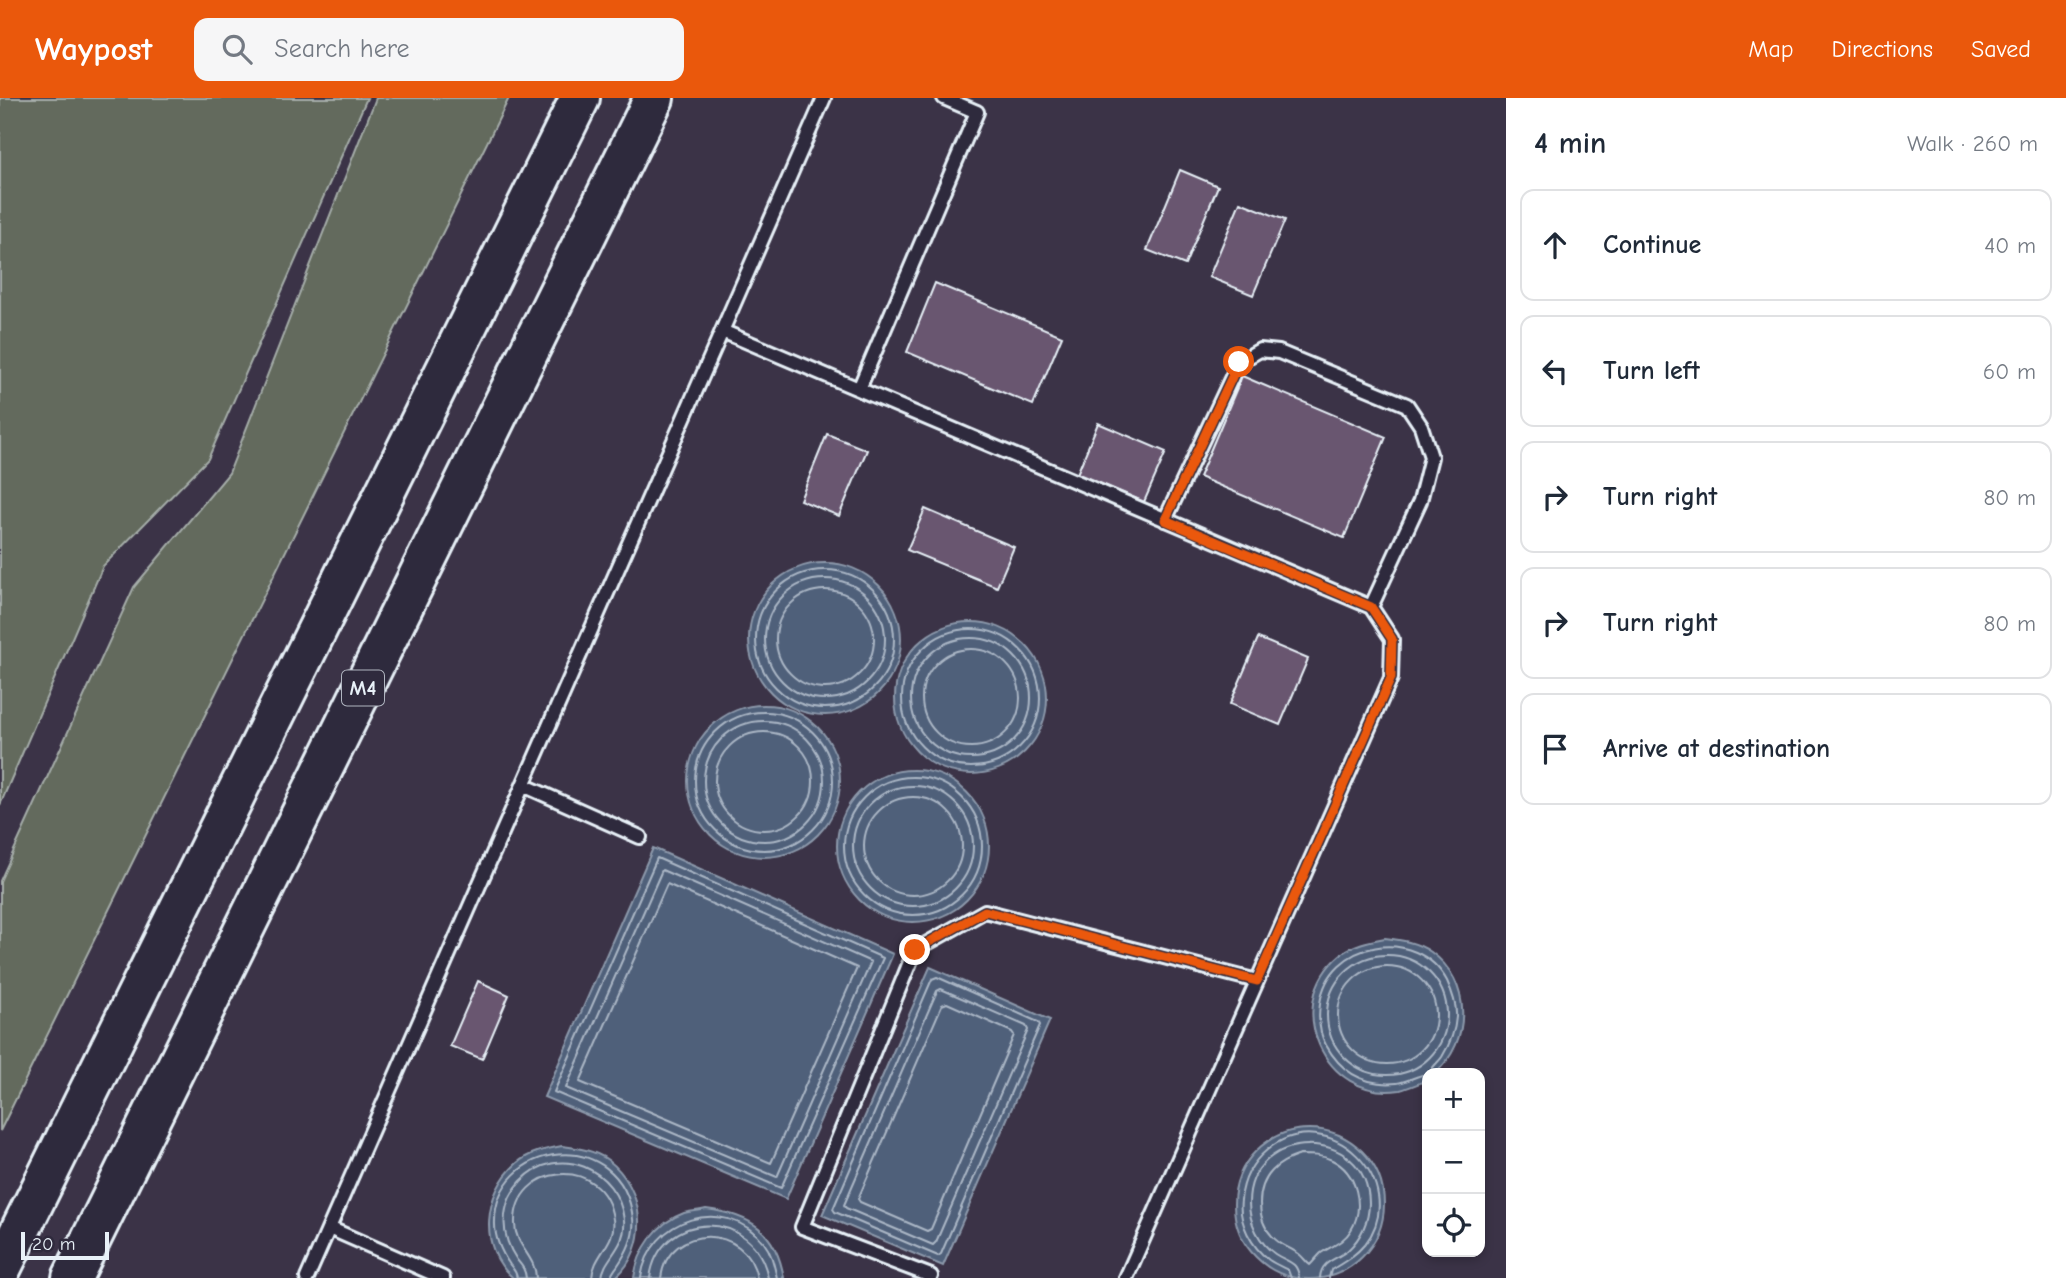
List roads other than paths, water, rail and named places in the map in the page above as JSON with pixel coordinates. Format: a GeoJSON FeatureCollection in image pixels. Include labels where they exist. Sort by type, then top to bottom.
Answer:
{"type":"FeatureCollection","features":[{"type":"Feature","properties":{"kind":"highway"},"geometry":{"type":"LineString","coordinates":[[0,1271],[580,98]]}},
{"type":"Feature","properties":{"kind":"highway","name":"M4"},"geometry":{"type":"LineString","coordinates":[[72,1278],[654,98]]}},
{"type":"Feature","properties":{"kind":"lane"},"geometry":{"type":"LineString","coordinates":[[307,1278],[824,98]]}},
{"type":"Feature","properties":{"kind":"lane"},"geometry":{"type":"LineString","coordinates":[[859,389],[977,112],[944,98]]}},
{"type":"Feature","properties":{"kind":"lane"},"geometry":{"type":"LineString","coordinates":[[722,331],[1371,607],[1392,639],[1391,678],[1126,1278]]}},
{"type":"Feature","properties":{"kind":"lane"},"geometry":{"type":"LineString","coordinates":[[1165,520],[1239,362],[1259,350],[1279,352],[1407,405],[1421,426],[1432,457],[1420,501],[1371,607]]}},
{"type":"Feature","properties":{"kind":"lane"},"geometry":{"type":"LineString","coordinates":[[523,785],[640,837]]}},
{"type":"Feature","properties":{"kind":"lane"},"geometry":{"type":"LineString","coordinates":[[930,1278],[931,1276],[802,1227],[915,950],[985,911],[1257,981]]}},
{"type":"Feature","properties":{"kind":"lane"},"geometry":{"type":"LineString","coordinates":[[329,1228],[443,1278]]}},
{"type":"Feature","properties":{"kind":"water"},"geometry":{"type":"Polygon","coordinates":[[[825,563],[854,569],[879,585],[895,610],[901,639],[895,668],[879,693],[854,709],[825,715],[796,709],[771,693],[755,668],[749,639],[755,610],[771,585],[796,569],[825,563]]]}},
{"type":"Feature","properties":{"kind":"water"},"geometry":{"type":"Polygon","coordinates":[[[971,622],[1000,628],[1024,645],[1041,669],[1047,698],[1041,727],[1024,751],[1000,768],[971,774],[942,768],[918,751],[901,727],[895,698],[901,669],[918,645],[942,628],[971,622]]]}},
{"type":"Feature","properties":{"kind":"water"},"geometry":{"type":"Polygon","coordinates":[[[764,705],[793,711],[817,728],[834,752],[840,781],[834,810],[817,834],[793,851],[764,857],[735,851],[711,834],[694,810],[688,781],[694,752],[711,728],[735,711],[764,705]]]}},
{"type":"Feature","properties":{"kind":"water"},"geometry":{"type":"Polygon","coordinates":[[[913,770],[942,776],[966,793],[983,817],[989,846],[983,875],[966,899],[942,916],[913,922],[884,916],[860,899],[843,875],[837,846],[843,817],[860,793],[884,776],[913,770]]]}},
{"type":"Feature","properties":{"kind":"water"},"geometry":{"type":"Polygon","coordinates":[[[653,848],[893,954],[786,1199],[544,1097],[653,848]]]}},
{"type":"Feature","properties":{"kind":"water"},"geometry":{"type":"Polygon","coordinates":[[[1385,938],[1420,946],[1444,964],[1460,995],[1461,1029],[1447,1060],[1440,1068],[1422,1068],[1422,1082],[1400,1090],[1373,1090],[1350,1081],[1332,1065],[1319,1045],[1313,1022],[1314,998],[1323,975],[1340,955],[1361,944],[1385,938]]]}},
{"type":"Feature","properties":{"kind":"water"},"geometry":{"type":"Polygon","coordinates":[[[930,967],[1050,1020],[943,1266],[822,1215],[930,967]]]}},
{"type":"Feature","properties":{"kind":"water"},"geometry":{"type":"Polygon","coordinates":[[[1309,1129],[1338,1134],[1362,1151],[1379,1175],[1384,1204],[1379,1233],[1362,1257],[1338,1274],[1309,1279],[1280,1274],[1256,1257],[1239,1233],[1234,1204],[1239,1175],[1256,1151],[1280,1134],[1309,1129]]]}},
{"type":"Feature","properties":{"kind":"water"},"geometry":{"type":"Polygon","coordinates":[[[562,1146],[586,1150],[603,1157],[620,1172],[630,1186],[639,1218],[638,1234],[627,1265],[615,1278],[513,1278],[494,1252],[489,1220],[497,1189],[506,1175],[527,1156],[562,1146]]]}},
{"type":"Feature","properties":{"kind":"water"},"geometry":{"type":"Polygon","coordinates":[[[706,1209],[736,1216],[759,1228],[775,1248],[784,1278],[634,1278],[644,1248],[665,1223],[684,1213],[706,1209]]]}}]}
